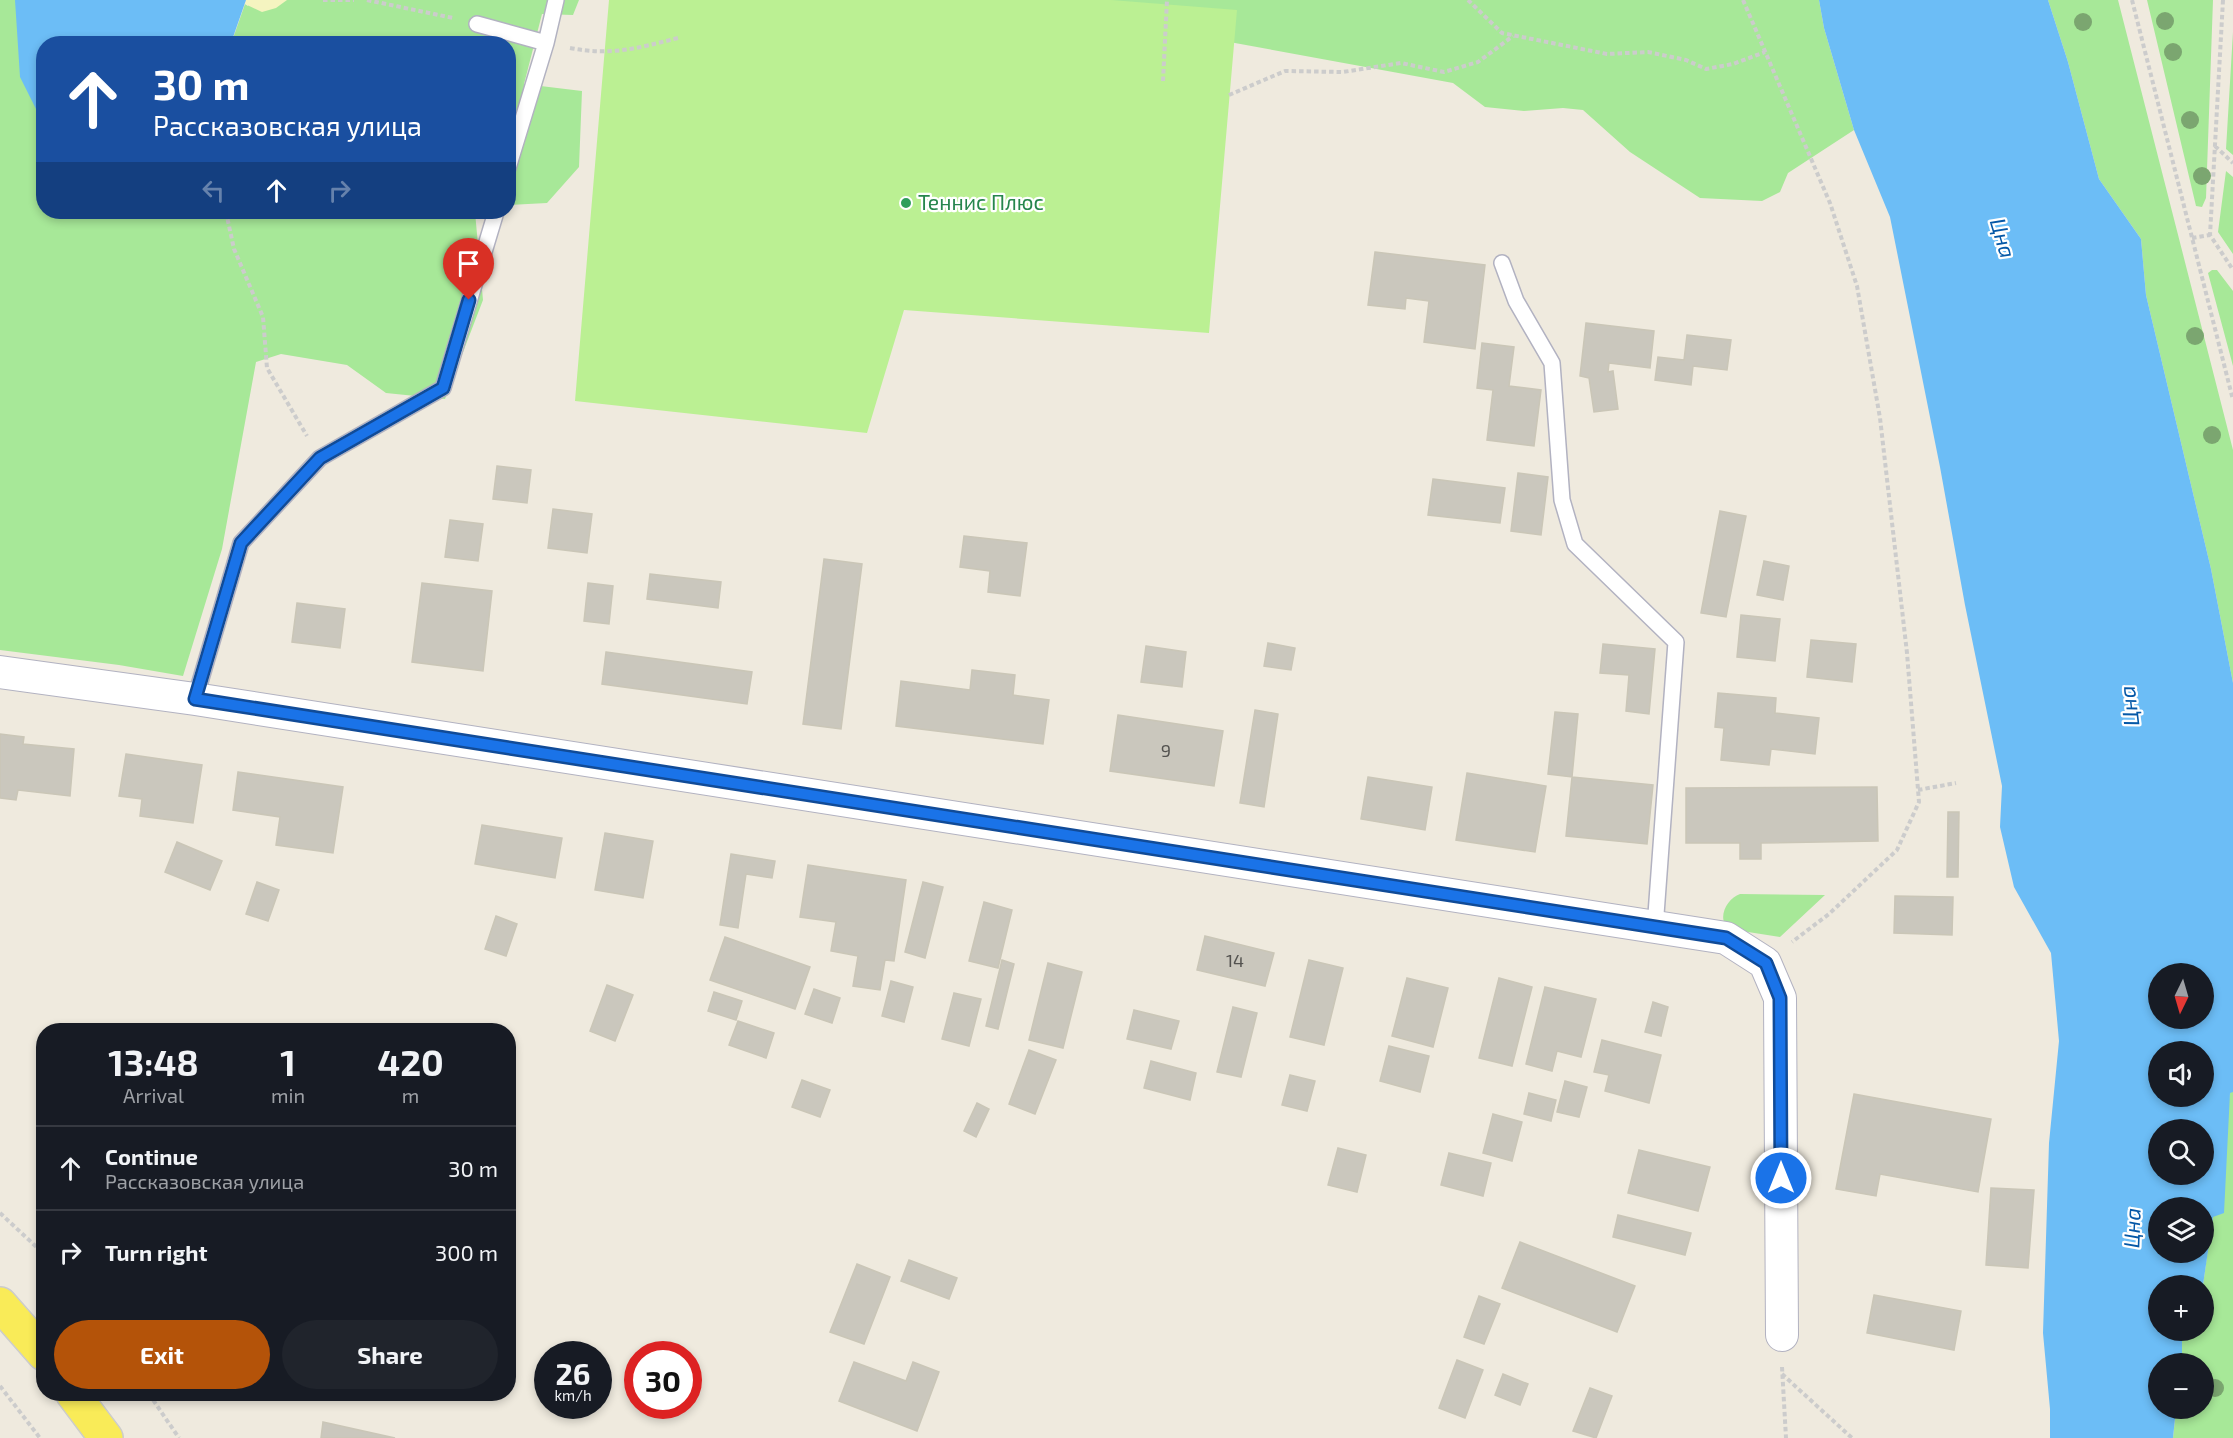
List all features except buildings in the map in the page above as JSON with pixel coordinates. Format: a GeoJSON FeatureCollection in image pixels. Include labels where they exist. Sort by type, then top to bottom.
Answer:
{"type":"FeatureCollection","features":[{"type":"Feature","properties":{"kind":"main road"},"geometry":{"type":"LineString","coordinates":[[0,1304],[36,1345]]}},
{"type":"Feature","properties":{"kind":"main road"},"geometry":{"type":"LineString","coordinates":[[78,1401],[106,1438]]}},
{"type":"Feature","properties":{"kind":"street"},"geometry":{"type":"LineString","coordinates":[[0,672],[195,699],[1726,938],[1766,963],[1780,998],[1782,1335]]}},
{"type":"Feature","properties":{"kind":"lane"},"geometry":{"type":"LineString","coordinates":[[516,142],[546,43],[556,0]]}},
{"type":"Feature","properties":{"kind":"lane"},"geometry":{"type":"LineString","coordinates":[[477,24],[546,43]]}},
{"type":"Feature","properties":{"kind":"lane"},"geometry":{"type":"LineString","coordinates":[[195,699],[241,543],[320,458],[443,388],[494,219]]}},
{"type":"Feature","properties":{"kind":"lane"},"geometry":{"type":"LineString","coordinates":[[1502,263],[1516,301],[1552,363],[1562,500],[1575,544],[1676,642],[1655,928]]}},
{"type":"Feature","properties":{"kind":"path"},"geometry":{"type":"LineString","coordinates":[[323,0],[354,0]]}},
{"type":"Feature","properties":{"kind":"path"},"geometry":{"type":"LineString","coordinates":[[367,0],[477,24]]}},
{"type":"Feature","properties":{"kind":"path"},"geometry":{"type":"LineString","coordinates":[[1162,81],[1167,0]]}},
{"type":"Feature","properties":{"kind":"path"},"geometry":{"type":"LineString","coordinates":[[1468,0],[1502,33],[1607,54],[1648,52],[1686,60],[1706,69],[1733,64],[1765,52]]}},
{"type":"Feature","properties":{"kind":"path"},"geometry":{"type":"LineString","coordinates":[[1743,0],[1830,203],[1857,286],[1880,418],[1907,653],[1919,802],[1897,850],[1829,914],[1766,963]]}},
{"type":"Feature","properties":{"kind":"path"},"geometry":{"type":"LineString","coordinates":[[2132,0],[2233,400]]}},
{"type":"Feature","properties":{"kind":"path"},"geometry":{"type":"LineString","coordinates":[[2223,0],[2211,235],[2233,270]]}},
{"type":"Feature","properties":{"kind":"path"},"geometry":{"type":"LineString","coordinates":[[1229,95],[1286,71],[1343,72],[1401,63],[1444,72],[1478,62],[1514,36]]}},
{"type":"Feature","properties":{"kind":"path"},"geometry":{"type":"LineString","coordinates":[[546,43],[591,51],[624,51],[678,38]]}},
{"type":"Feature","properties":{"kind":"path"},"geometry":{"type":"LineString","coordinates":[[2215,146],[2233,163]]}},
{"type":"Feature","properties":{"kind":"path"},"geometry":{"type":"LineString","coordinates":[[228,219],[234,249],[263,317],[267,368],[320,458]]}},
{"type":"Feature","properties":{"kind":"path"},"geometry":{"type":"LineString","coordinates":[[2192,238],[2211,235]]}},
{"type":"Feature","properties":{"kind":"path"},"geometry":{"type":"LineString","coordinates":[[1918,790],[1956,783]]}},
{"type":"Feature","properties":{"kind":"path"},"geometry":{"type":"LineString","coordinates":[[0,1213],[36,1247]]}},
{"type":"Feature","properties":{"kind":"path"},"geometry":{"type":"LineString","coordinates":[[1786,1438],[1782,1374],[1852,1438]]}},
{"type":"Feature","properties":{"kind":"path"},"geometry":{"type":"LineString","coordinates":[[0,1386],[40,1438]]}},
{"type":"Feature","properties":{"kind":"path"},"geometry":{"type":"LineString","coordinates":[[154,1401],[179,1438]]}},
{"type":"Feature","properties":{"kind":"green space"},"geometry":{"type":"Polygon","coordinates":[[[0,0],[40,0],[42,36],[36,36],[36,219],[476,219],[483,300],[445,399],[386,393],[347,365],[281,354],[256,362],[222,549],[183,676],[119,665],[0,650],[0,0]]]}},
{"type":"Feature","properties":{"kind":"green space"},"geometry":{"type":"Polygon","coordinates":[[[250,0],[579,0],[573,15],[542,14],[524,84],[582,91],[579,167],[547,203],[516,205],[516,36],[234,36],[245,4],[248,6],[250,0]]]}},
{"type":"Feature","properties":{"kind":"green space","name":"Теннис Плюс"},"geometry":{"type":"Polygon","coordinates":[[[609,0],[1111,0],[1237,10],[1209,333],[904,310],[867,433],[575,401],[609,0]]]}},
{"type":"Feature","properties":{"kind":"green space"},"geometry":{"type":"Polygon","coordinates":[[[805,0],[1819,0],[1824,28],[1854,130],[1788,173],[1780,192],[1762,201],[1700,198],[1630,152],[1583,110],[1563,108],[1524,111],[1485,107],[1453,83],[1180,33],[805,0]]]}},
{"type":"Feature","properties":{"kind":"green space"},"geometry":{"type":"Polygon","coordinates":[[[2048,0],[2118,0],[2233,450],[2233,683],[2211,569],[2146,295],[2141,239],[2099,179],[2068,62],[2048,0]]]}},
{"type":"Feature","properties":{"kind":"green space"},"geometry":{"type":"Polygon","coordinates":[[[2147,0],[2213,0],[2206,198],[2202,207],[2196,206],[2147,0]]]}},
{"type":"Feature","properties":{"kind":"green space"},"geometry":{"type":"Polygon","coordinates":[[[2233,32],[2233,155],[2226,149],[2233,32]]]}},
{"type":"Feature","properties":{"kind":"green space"},"geometry":{"type":"Polygon","coordinates":[[[2226,171],[2233,177],[2233,254],[2218,232],[2226,171]]]}},
{"type":"Feature","properties":{"kind":"green space"},"geometry":{"type":"Polygon","coordinates":[[[2217,270],[2233,291],[2233,366],[2208,273],[2217,270]]]}},
{"type":"Feature","properties":{"kind":"green space"},"geometry":{"type":"Polygon","coordinates":[[[1740,894],[1825,895],[1780,937],[1729,929],[1725,925],[1723,915],[1727,904],[1740,894]]]}},
{"type":"Feature","properties":{"kind":"green space"},"geometry":{"type":"Polygon","coordinates":[[[2230,1092],[2233,1092],[2233,1438],[2173,1438],[2175,1419],[2214,1419],[2214,1353],[2182,1353],[2182,1341],[2214,1341],[2214,1275],[2204,1275],[2206,1263],[2214,1263],[2214,1206],[2230,1092]]]}},
{"type":"Feature","properties":{"kind":"sand"},"geometry":{"type":"Polygon","coordinates":[[[246,0],[287,0],[276,8],[262,12],[245,4],[246,0]]]}},
{"type":"Feature","properties":{"kind":"water"},"geometry":{"type":"Polygon","coordinates":[[[15,0],[246,0],[233,36],[36,36],[36,109],[20,77],[15,0]]]}},
{"type":"Feature","properties":{"kind":"water","name":"Цна"},"geometry":{"type":"Polygon","coordinates":[[[1819,0],[2048,0],[2068,62],[2099,179],[2141,239],[2146,295],[2211,569],[2233,683],[2233,1092],[2230,1093],[2224,1213],[2214,1217],[2214,1197],[2148,1197],[2148,1263],[2206,1263],[2204,1275],[2148,1275],[2148,1341],[2182,1341],[2182,1353],[2148,1353],[2148,1419],[2175,1419],[2173,1438],[2050,1438],[2050,1409],[2043,1333],[2049,1143],[2059,1041],[2051,953],[2014,887],[2000,827],[2002,786],[1890,217],[1854,130],[1824,28],[1819,0]]]}},
{"type":"Feature","properties":{"kind":"place","name":"Теннис Плюс"},"geometry":{"type":"Point","coordinates":[906,203]}},
{"type":"Feature","properties":{"kind":"route"},"geometry":{"type":"LineString","coordinates":[[469,300],[443,388],[320,458],[241,543],[195,699],[1726,938],[1766,963],[1780,998],[1781,1178]]}}]}
